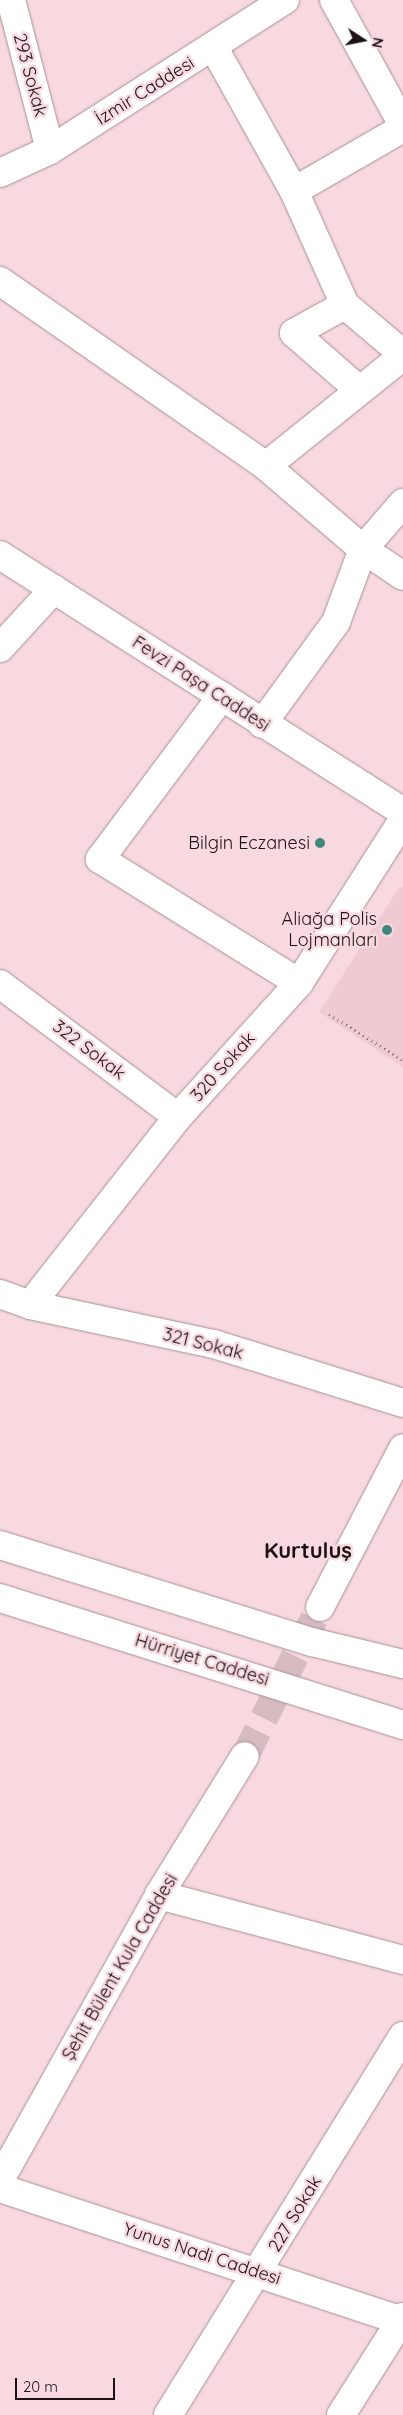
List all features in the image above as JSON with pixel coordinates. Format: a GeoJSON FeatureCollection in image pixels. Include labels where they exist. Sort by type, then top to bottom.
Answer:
{"type":"FeatureCollection","features":[{"type":"Feature","properties":{"kind":"main road","name":"293 Sokak"},"geometry":{"type":"LineString","coordinates":[[11,0],[50,150]]}},
{"type":"Feature","properties":{"kind":"main road","name":"İzmir Caddesi"},"geometry":{"type":"LineString","coordinates":[[0,173],[50,150],[214,48],[285,0]]}},
{"type":"Feature","properties":{"kind":"main road"},"geometry":{"type":"LineString","coordinates":[[294,191],[403,126],[334,0]]}},
{"type":"Feature","properties":{"kind":"main road"},"geometry":{"type":"LineString","coordinates":[[214,48],[294,191],[345,305],[403,355],[358,389],[266,466]]}},
{"type":"Feature","properties":{"kind":"main road"},"geometry":{"type":"LineString","coordinates":[[0,281],[266,466],[363,549],[403,576]]}},
{"type":"Feature","properties":{"kind":"main road"},"geometry":{"type":"LineString","coordinates":[[345,305],[294,333],[358,389]]}},
{"type":"Feature","properties":{"kind":"main road"},"geometry":{"type":"LineString","coordinates":[[262,724],[336,622],[363,549],[403,503]]}},
{"type":"Feature","properties":{"kind":"main road","name":"Fevzi Paşa Caddesi"},"geometry":{"type":"LineString","coordinates":[[0,555],[222,696],[262,724],[403,812]]}},
{"type":"Feature","properties":{"kind":"main road"},"geometry":{"type":"LineString","coordinates":[[0,648],[54,588]]}},
{"type":"Feature","properties":{"kind":"main road"},"geometry":{"type":"LineString","coordinates":[[222,696],[100,859],[299,983]]}},
{"type":"Feature","properties":{"kind":"main road","name":"320 Sokak"},"geometry":{"type":"LineString","coordinates":[[30,1305],[178,1117],[299,983],[403,820]]}},
{"type":"Feature","properties":{"kind":"main road","name":"322 Sokak"},"geometry":{"type":"LineString","coordinates":[[0,984],[178,1117]]}},
{"type":"Feature","properties":{"kind":"main road","name":"321 Sokak"},"geometry":{"type":"LineString","coordinates":[[0,1294],[30,1305],[214,1344],[403,1403]]}},
{"type":"Feature","properties":{"kind":"main road"},"geometry":{"type":"LineString","coordinates":[[320,1607],[403,1448]]}},
{"type":"Feature","properties":{"kind":"main road"},"geometry":{"type":"LineString","coordinates":[[0,1546],[312,1642],[403,1664]]}},
{"type":"Feature","properties":{"kind":"main road","name":"Hürriyet Caddesi"},"geometry":{"type":"LineString","coordinates":[[0,1598],[403,1725]]}},
{"type":"Feature","properties":{"kind":"main road","name":"Şehit Bülent Kula Caddesi"},"geometry":{"type":"LineString","coordinates":[[0,2180],[158,1895],[245,1756]]}},
{"type":"Feature","properties":{"kind":"main road"},"geometry":{"type":"LineString","coordinates":[[158,1895],[403,1960]]}},
{"type":"Feature","properties":{"kind":"main road","name":"227 Sokak"},"geometry":{"type":"LineString","coordinates":[[168,2415],[259,2272],[403,2036]]}},
{"type":"Feature","properties":{"kind":"main road","name":"Yunus Nadi Caddesi"},"geometry":{"type":"LineString","coordinates":[[0,2188],[402,2319]]}},
{"type":"Feature","properties":{"kind":"main road"},"geometry":{"type":"LineString","coordinates":[[341,2415],[402,2319]]}},
{"type":"Feature","properties":{"kind":"path"},"geometry":{"type":"LineString","coordinates":[[329,1014],[403,1060]]}},
{"type":"Feature","properties":{"kind":"shaded area","name":"Aliağa Polis Lojmanları"},"geometry":{"type":"Polygon","coordinates":[[[400,886],[403,888],[403,1067],[319,1012],[400,886]]]}},
{"type":"Feature","properties":{"kind":"tunnel"},"geometry":{"type":"LineString","coordinates":[[245,1756],[320,1607]]}},
{"type":"Feature","properties":{"kind":"place","name":"Bilgin Eczanesi"},"geometry":{"type":"Point","coordinates":[320,843]}},
{"type":"Feature","properties":{"kind":"place","name":"Aliağa Polis Lojmanları"},"geometry":{"type":"Point","coordinates":[387,930]}},
{"type":"Feature","properties":{"kind":"district","name":"Kurtuluş"},"geometry":{"type":"Point","coordinates":[308,1551]}}]}
